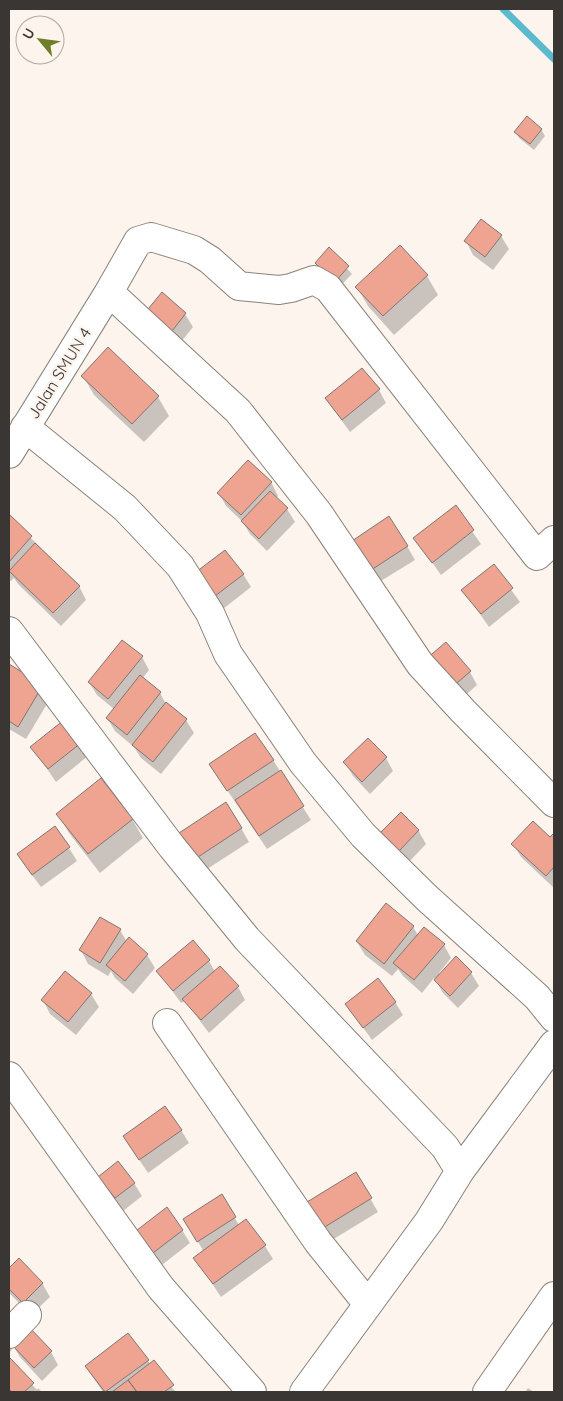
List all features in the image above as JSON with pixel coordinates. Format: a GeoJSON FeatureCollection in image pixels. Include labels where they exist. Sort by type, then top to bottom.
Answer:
{"type":"FeatureCollection","features":[{"type":"Feature","properties":{"kind":"street","name":"Jalan SMUN 4"},"geometry":{"type":"LineString","coordinates":[[9,454],[110,292],[138,242],[151,237],[194,250],[210,260],[238,286],[279,290],[314,280],[321,282],[328,288],[537,556],[554,540]]}},
{"type":"Feature","properties":{"kind":"street"},"geometry":{"type":"LineString","coordinates":[[110,292],[238,411],[325,521],[420,664],[463,711],[554,803]]}},
{"type":"Feature","properties":{"kind":"street"},"geometry":{"type":"LineString","coordinates":[[25,427],[124,508],[180,566],[210,613],[228,654],[315,777],[363,835],[427,898],[537,997],[554,1018]]}},
{"type":"Feature","properties":{"kind":"street"},"geometry":{"type":"LineString","coordinates":[[9,631],[172,847],[247,939],[446,1147],[460,1171]]}},
{"type":"Feature","properties":{"kind":"street"},"geometry":{"type":"LineString","coordinates":[[167,1023],[318,1242],[367,1304]]}},
{"type":"Feature","properties":{"kind":"street"},"geometry":{"type":"LineString","coordinates":[[304,1392],[428,1221],[460,1171],[554,1044]]}},
{"type":"Feature","properties":{"kind":"street"},"geometry":{"type":"LineString","coordinates":[[9,1076],[161,1288],[252,1392]]}},
{"type":"Feature","properties":{"kind":"street"},"geometry":{"type":"LineString","coordinates":[[487,1392],[554,1296]]}},
{"type":"Feature","properties":{"kind":"building"},"geometry":{"type":"Polygon","coordinates":[[[527,116],[542,129],[530,144],[514,132],[527,116]]]}},
{"type":"Feature","properties":{"kind":"building"},"geometry":{"type":"Polygon","coordinates":[[[481,219],[502,235],[485,257],[464,241],[481,219]]]}},
{"type":"Feature","properties":{"kind":"building"},"geometry":{"type":"Polygon","coordinates":[[[400,245],[428,275],[383,316],[355,287],[400,245]]]}},
{"type":"Feature","properties":{"kind":"building"},"geometry":{"type":"Polygon","coordinates":[[[329,247],[349,266],[335,282],[315,263],[329,247]]]}},
{"type":"Feature","properties":{"kind":"building"},"geometry":{"type":"Polygon","coordinates":[[[162,292],[186,313],[169,335],[144,314],[162,292]]]}},
{"type":"Feature","properties":{"kind":"building"},"geometry":{"type":"Polygon","coordinates":[[[108,347],[159,396],[132,424],[81,376],[108,347]]]}},
{"type":"Feature","properties":{"kind":"building"},"geometry":{"type":"Polygon","coordinates":[[[362,368],[380,389],[342,420],[325,398],[362,368]]]}},
{"type":"Feature","properties":{"kind":"building"},"geometry":{"type":"Polygon","coordinates":[[[248,460],[272,482],[241,515],[217,493],[248,460]]]}},
{"type":"Feature","properties":{"kind":"building"},"geometry":{"type":"Polygon","coordinates":[[[270,491],[288,508],[259,539],[241,521],[270,491]]]}},
{"type":"Feature","properties":{"kind":"building"},"geometry":{"type":"Polygon","coordinates":[[[456,505],[474,530],[432,563],[413,538],[456,505]]]}},
{"type":"Feature","properties":{"kind":"building"},"geometry":{"type":"Polygon","coordinates":[[[9,514],[32,536],[9,562],[9,514]]]}},
{"type":"Feature","properties":{"kind":"building"},"geometry":{"type":"Polygon","coordinates":[[[389,516],[408,546],[368,572],[349,543],[389,516]]]}},
{"type":"Feature","properties":{"kind":"building"},"geometry":{"type":"Polygon","coordinates":[[[35,543],[80,586],[53,613],[9,571],[35,543]]]}},
{"type":"Feature","properties":{"kind":"building"},"geometry":{"type":"Polygon","coordinates":[[[225,550],[244,574],[215,596],[196,572],[225,550]]]}},
{"type":"Feature","properties":{"kind":"building"},"geometry":{"type":"Polygon","coordinates":[[[494,564],[513,588],[481,614],[461,590],[494,564]]]}},
{"type":"Feature","properties":{"kind":"building"},"geometry":{"type":"Polygon","coordinates":[[[122,640],[143,656],[108,699],[88,682],[122,640]]]}},
{"type":"Feature","properties":{"kind":"building"},"geometry":{"type":"Polygon","coordinates":[[[446,642],[471,671],[451,688],[426,659],[446,642]]]}},
{"type":"Feature","properties":{"kind":"building"},"geometry":{"type":"Polygon","coordinates":[[[9,664],[43,685],[18,727],[9,721],[9,664]]]}},
{"type":"Feature","properties":{"kind":"building"},"geometry":{"type":"Polygon","coordinates":[[[140,675],[161,692],[127,735],[106,718],[140,675]]]}},
{"type":"Feature","properties":{"kind":"building"},"geometry":{"type":"Polygon","coordinates":[[[166,702],[187,719],[153,762],[132,745],[166,702]]]}},
{"type":"Feature","properties":{"kind":"building"},"geometry":{"type":"Polygon","coordinates":[[[64,720],[81,743],[48,769],[30,747],[64,720]]]}},
{"type":"Feature","properties":{"kind":"building"},"geometry":{"type":"Polygon","coordinates":[[[255,733],[274,760],[227,791],[209,764],[255,733]]]}},
{"type":"Feature","properties":{"kind":"building"},"geometry":{"type":"Polygon","coordinates":[[[368,738],[387,757],[362,782],[343,762],[368,738]]]}},
{"type":"Feature","properties":{"kind":"building"},"geometry":{"type":"Polygon","coordinates":[[[281,770],[304,806],[259,836],[235,800],[281,770]]]}},
{"type":"Feature","properties":{"kind":"building"},"geometry":{"type":"Polygon","coordinates":[[[101,778],[133,819],[88,854],[56,814],[101,778]]]}},
{"type":"Feature","properties":{"kind":"building"},"geometry":{"type":"Polygon","coordinates":[[[226,802],[242,828],[195,859],[179,833],[226,802]]]}},
{"type":"Feature","properties":{"kind":"building"},"geometry":{"type":"Polygon","coordinates":[[[401,812],[419,830],[399,851],[380,833],[401,812]]]}},
{"type":"Feature","properties":{"kind":"building"},"geometry":{"type":"Polygon","coordinates":[[[533,821],[550,837],[554,833],[554,867],[546,876],[511,844],[533,821]]]}},
{"type":"Feature","properties":{"kind":"building"},"geometry":{"type":"Polygon","coordinates":[[[55,826],[70,847],[32,875],[17,854],[55,826]]]}},
{"type":"Feature","properties":{"kind":"building"},"geometry":{"type":"Polygon","coordinates":[[[386,903],[414,926],[384,964],[356,941],[386,903]]]}},
{"type":"Feature","properties":{"kind":"building"},"geometry":{"type":"Polygon","coordinates":[[[100,917],[121,929],[100,963],[79,950],[100,917]]]}},
{"type":"Feature","properties":{"kind":"building"},"geometry":{"type":"Polygon","coordinates":[[[424,927],[445,944],[414,980],[393,963],[424,927]]]}},
{"type":"Feature","properties":{"kind":"building"},"geometry":{"type":"Polygon","coordinates":[[[129,937],[148,954],[125,981],[106,965],[129,937]]]}},
{"type":"Feature","properties":{"kind":"building"},"geometry":{"type":"Polygon","coordinates":[[[193,940],[210,960],[173,991],[156,971],[193,940]]]}},
{"type":"Feature","properties":{"kind":"building"},"geometry":{"type":"Polygon","coordinates":[[[456,956],[472,972],[450,996],[434,980],[456,956]]]}},
{"type":"Feature","properties":{"kind":"building"},"geometry":{"type":"Polygon","coordinates":[[[220,966],[239,986],[201,1020],[182,999],[220,966]]]}},
{"type":"Feature","properties":{"kind":"building"},"geometry":{"type":"Polygon","coordinates":[[[65,971],[92,993],[68,1022],[41,1000],[65,971]]]}},
{"type":"Feature","properties":{"kind":"building"},"geometry":{"type":"Polygon","coordinates":[[[378,978],[396,1002],[363,1028],[345,1004],[378,978]]]}},
{"type":"Feature","properties":{"kind":"building"},"geometry":{"type":"Polygon","coordinates":[[[165,1106],[182,1130],[139,1160],[123,1136],[165,1106]]]}},
{"type":"Feature","properties":{"kind":"building"},"geometry":{"type":"Polygon","coordinates":[[[118,1161],[135,1183],[115,1198],[98,1177],[118,1161]]]}},
{"type":"Feature","properties":{"kind":"building"},"geometry":{"type":"Polygon","coordinates":[[[356,1172],[372,1198],[323,1228],[307,1202],[356,1172]]]}},
{"type":"Feature","properties":{"kind":"building"},"geometry":{"type":"Polygon","coordinates":[[[222,1194],[236,1217],[197,1242],[183,1219],[222,1194]]]}},
{"type":"Feature","properties":{"kind":"building"},"geometry":{"type":"Polygon","coordinates":[[[167,1207],[183,1230],[149,1256],[132,1234],[167,1207]]]}},
{"type":"Feature","properties":{"kind":"building"},"geometry":{"type":"Polygon","coordinates":[[[246,1219],[266,1245],[213,1284],[193,1258],[246,1219]]]}},
{"type":"Feature","properties":{"kind":"building"},"geometry":{"type":"Polygon","coordinates":[[[19,1258],[43,1283],[23,1303],[9,1289],[9,1268],[19,1258]]]}},
{"type":"Feature","properties":{"kind":"building"},"geometry":{"type":"Polygon","coordinates":[[[29,1327],[52,1351],[34,1368],[10,1343],[29,1327]]]}},
{"type":"Feature","properties":{"kind":"building"},"geometry":{"type":"Polygon","coordinates":[[[128,1333],[149,1360],[105,1392],[85,1366],[128,1333]]]}},
{"type":"Feature","properties":{"kind":"building"},"geometry":{"type":"Polygon","coordinates":[[[9,1357],[34,1383],[24,1392],[12,1392],[9,1389],[9,1357]]]}},
{"type":"Feature","properties":{"kind":"building"},"geometry":{"type":"Polygon","coordinates":[[[154,1360],[174,1385],[164,1392],[137,1392],[128,1380],[154,1360]]]}},
{"type":"Feature","properties":{"kind":"building"},"geometry":{"type":"Polygon","coordinates":[[[128,1380],[137,1392],[112,1392],[128,1380]]]}},
{"type":"Feature","properties":{"kind":"waterway"},"geometry":{"type":"LineString","coordinates":[[503,9],[554,59]]}}]}
